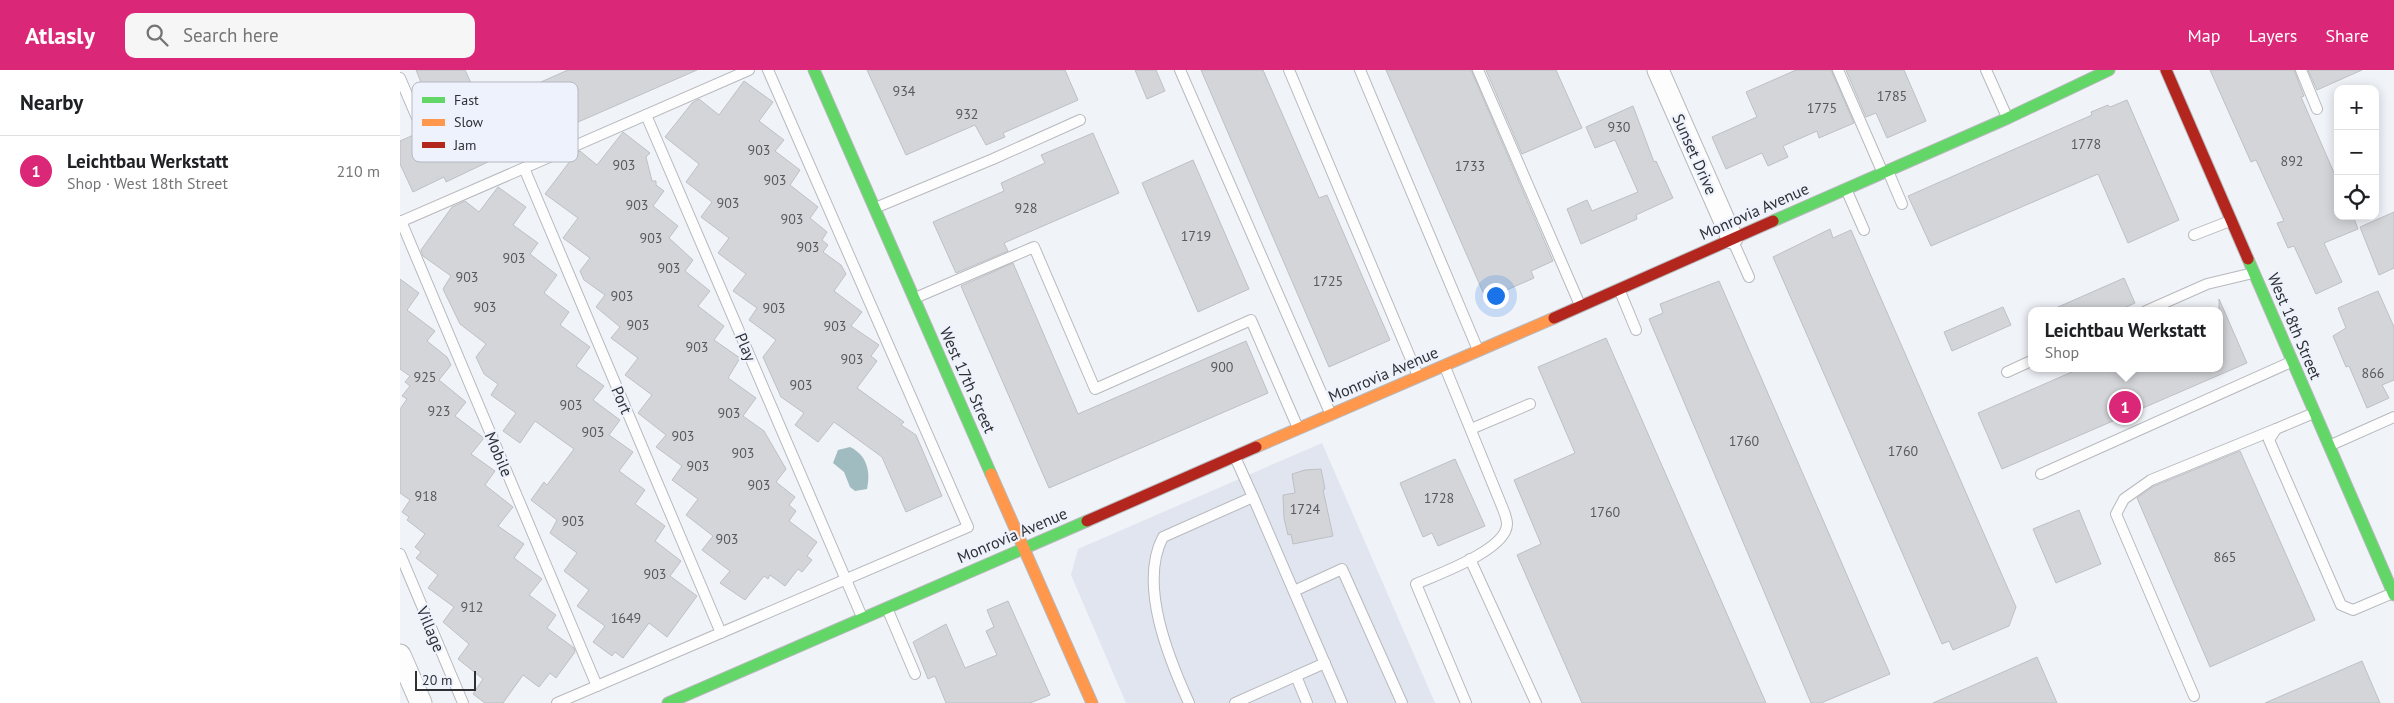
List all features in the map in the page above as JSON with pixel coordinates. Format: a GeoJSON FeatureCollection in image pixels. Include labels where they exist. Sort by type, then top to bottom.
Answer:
{"type":"FeatureCollection","features":[{"type":"Feature","properties":{"kind":"street","name":"West 17th Street"},"geometry":{"type":"LineString","coordinates":[[814,70],[1092,703]]}},
{"type":"Feature","properties":{"kind":"street","name":"Sunset Drive"},"geometry":{"type":"LineString","coordinates":[[1658,70],[1732,238]]}},
{"type":"Feature","properties":{"kind":"street","name":"Monrovia Avenue"},"geometry":{"type":"LineString","coordinates":[[668,703],[1445,366],[1618,288],[2008,118],[2109,70]]}},
{"type":"Feature","properties":{"kind":"street","name":"West 18th Street"},"geometry":{"type":"LineString","coordinates":[[2166,70],[2394,594]]}},
{"type":"Feature","properties":{"kind":"street"},"geometry":{"type":"LineString","coordinates":[[400,654],[421,703]]}},
{"type":"Feature","properties":{"kind":"lane"},"geometry":{"type":"LineString","coordinates":[[578,145],[749,70]]}},
{"type":"Feature","properties":{"kind":"lane"},"geometry":{"type":"LineString","coordinates":[[557,703],[968,527],[768,70]]}},
{"type":"Feature","properties":{"kind":"lane"},"geometry":{"type":"LineString","coordinates":[[1180,70],[1331,415]]}},
{"type":"Feature","properties":{"kind":"lane"},"geometry":{"type":"LineString","coordinates":[[1289,70],[1418,377]]}},
{"type":"Feature","properties":{"kind":"lane"},"geometry":{"type":"LineString","coordinates":[[1360,70],[1478,351]]}},
{"type":"Feature","properties":{"kind":"lane"},"geometry":{"type":"LineString","coordinates":[[1478,70],[1580,305]]}},
{"type":"Feature","properties":{"kind":"lane"},"geometry":{"type":"LineString","coordinates":[[1838,70],[1902,204]]}},
{"type":"Feature","properties":{"kind":"lane"},"geometry":{"type":"LineString","coordinates":[[1986,70],[2008,118]]}},
{"type":"Feature","properties":{"kind":"lane"},"geometry":{"type":"LineString","coordinates":[[2301,70],[2318,109]]}},
{"type":"Feature","properties":{"kind":"lane"},"geometry":{"type":"LineString","coordinates":[[400,78],[412,106]]}},
{"type":"Feature","properties":{"kind":"lane","name":"Play"},"geometry":{"type":"LineString","coordinates":[[646,115],[862,618]]}},
{"type":"Feature","properties":{"kind":"lane"},"geometry":{"type":"LineString","coordinates":[[874,208],[993,159],[1080,120]]}},
{"type":"Feature","properties":{"kind":"lane"},"geometry":{"type":"LineString","coordinates":[[400,222],[538,162]]}},
{"type":"Feature","properties":{"kind":"lane","name":"Port"},"geometry":{"type":"LineString","coordinates":[[524,168],[721,633]]}},
{"type":"Feature","properties":{"kind":"lane"},"geometry":{"type":"LineString","coordinates":[[1846,188],[1864,230]]}},
{"type":"Feature","properties":{"kind":"lane"},"geometry":{"type":"LineString","coordinates":[[2194,235],[2231,221]]}},
{"type":"Feature","properties":{"kind":"lane","name":"Mobile"},"geometry":{"type":"LineString","coordinates":[[400,222],[597,686]]}},
{"type":"Feature","properties":{"kind":"lane"},"geometry":{"type":"LineString","coordinates":[[1732,238],[1749,277]]}},
{"type":"Feature","properties":{"kind":"lane"},"geometry":{"type":"LineString","coordinates":[[914,298],[1034,246],[1095,389],[1250,320],[1298,429]]}},
{"type":"Feature","properties":{"kind":"lane"},"geometry":{"type":"LineString","coordinates":[[2155,307],[2207,284],[2254,272]]}},
{"type":"Feature","properties":{"kind":"lane"},"geometry":{"type":"LineString","coordinates":[[1618,288],[1636,330]]}},
{"type":"Feature","properties":{"kind":"lane"},"geometry":{"type":"LineString","coordinates":[[2008,372],[2028,362]]}},
{"type":"Feature","properties":{"kind":"lane"},"geometry":{"type":"LineString","coordinates":[[2041,474],[2292,362]]}},
{"type":"Feature","properties":{"kind":"lane"},"geometry":{"type":"LineString","coordinates":[[1445,366],[1508,525],[1502,537],[1494,546],[1416,584],[1466,703]]}},
{"type":"Feature","properties":{"kind":"lane"},"geometry":{"type":"LineString","coordinates":[[1471,429],[1530,404]]}},
{"type":"Feature","properties":{"kind":"lane"},"geometry":{"type":"LineString","coordinates":[[2194,696],[2116,514],[2124,498],[2151,480],[2315,413]]}},
{"type":"Feature","properties":{"kind":"lane"},"geometry":{"type":"LineString","coordinates":[[2329,446],[2394,417]]}},
{"type":"Feature","properties":{"kind":"lane"},"geometry":{"type":"LineString","coordinates":[[2276,429],[2269,440],[2341,605],[2353,610],[2394,594]]}},
{"type":"Feature","properties":{"kind":"lane"},"geometry":{"type":"LineString","coordinates":[[1235,456],[1342,703]]}},
{"type":"Feature","properties":{"kind":"lane"},"geometry":{"type":"LineString","coordinates":[[1189,703],[1173,668],[1156,612],[1155,583],[1159,545],[1163,537],[1253,497]]}},
{"type":"Feature","properties":{"kind":"lane","name":"Village"},"geometry":{"type":"LineString","coordinates":[[400,554],[463,703]]}},
{"type":"Feature","properties":{"kind":"lane"},"geometry":{"type":"LineString","coordinates":[[1470,559],[1536,703]]}},
{"type":"Feature","properties":{"kind":"lane"},"geometry":{"type":"LineString","coordinates":[[2381,565],[2394,559]]}},
{"type":"Feature","properties":{"kind":"lane"},"geometry":{"type":"LineString","coordinates":[[1294,591],[1342,569],[1402,703]]}},
{"type":"Feature","properties":{"kind":"lane"},"geometry":{"type":"LineString","coordinates":[[887,607],[915,674]]}},
{"type":"Feature","properties":{"kind":"lane"},"geometry":{"type":"LineString","coordinates":[[1235,703],[1325,663]]}},
{"type":"Feature","properties":{"kind":"lane"},"geometry":{"type":"LineString","coordinates":[[1296,676],[1307,703]]}},
{"type":"Feature","properties":{"kind":"shaded area"},"geometry":{"type":"Polygon","coordinates":[[[1322,443],[1435,703],[1126,703],[1071,575],[1078,549],[1322,443]]]}},
{"type":"Feature","properties":{"kind":"water"},"geometry":{"type":"Polygon","coordinates":[[[850,447],[856,450],[864,459],[868,470],[867,489],[855,491],[850,487],[844,472],[833,463],[838,450],[850,447]]]}},
{"type":"Feature","properties":{"kind":"building"},"geometry":{"type":"Polygon","coordinates":[[[416,70],[465,70],[471,82],[421,82],[416,70]]]}},
{"type":"Feature","properties":{"kind":"building"},"geometry":{"type":"Polygon","coordinates":[[[568,70],[697,70],[578,122],[578,82],[541,82],[568,70]]]}},
{"type":"Feature","properties":{"kind":"building"},"geometry":{"type":"Polygon","coordinates":[[[867,70],[1065,70],[1078,100],[1003,133],[1005,137],[986,145],[975,125],[906,155],[867,70]]]}},
{"type":"Feature","properties":{"kind":"building"},"geometry":{"type":"Polygon","coordinates":[[[1135,70],[1156,70],[1165,91],[1147,99],[1135,70]]]}},
{"type":"Feature","properties":{"kind":"building"},"geometry":{"type":"Polygon","coordinates":[[[1201,70],[1263,70],[1319,198],[1327,195],[1390,340],[1329,367],[1201,70]]]}},
{"type":"Feature","properties":{"kind":"building"},"geometry":{"type":"Polygon","coordinates":[[[1386,70],[1471,70],[1553,261],[1531,271],[1534,278],[1486,299],[1386,70]]]}},
{"type":"Feature","properties":{"kind":"building"},"geometry":{"type":"Polygon","coordinates":[[[1486,70],[1556,70],[1582,128],[1522,154],[1486,70]]]}},
{"type":"Feature","properties":{"kind":"building"},"geometry":{"type":"Polygon","coordinates":[[[1796,70],[1831,70],[1854,123],[1819,138],[1817,131],[1783,146],[1788,157],[1768,166],[1762,153],[1726,169],[1712,137],[1757,117],[1746,92],[1796,70]]]}},
{"type":"Feature","properties":{"kind":"building"},"geometry":{"type":"Polygon","coordinates":[[[1846,70],[1904,70],[1926,121],[1887,138],[1876,113],[1866,117],[1846,70]]]}},
{"type":"Feature","properties":{"kind":"building"},"geometry":{"type":"Polygon","coordinates":[[[2210,70],[2294,70],[2304,96],[2301,97],[2334,173],[2334,220],[2355,220],[2358,229],[2324,243],[2342,282],[2316,294],[2294,246],[2288,248],[2277,223],[2284,221],[2256,160],[2251,162],[2210,70]]]}},
{"type":"Feature","properties":{"kind":"building"},"geometry":{"type":"Polygon","coordinates":[[[2308,70],[2362,70],[2317,90],[2308,70]]]}},
{"type":"Feature","properties":{"kind":"building"},"geometry":{"type":"Polygon","coordinates":[[[744,81],[773,102],[759,121],[784,140],[775,151],[800,170],[790,185],[818,207],[810,218],[827,232],[822,240],[828,245],[823,252],[841,265],[846,274],[834,291],[862,312],[851,326],[879,345],[871,356],[877,361],[857,388],[904,422],[901,425],[916,435],[942,496],[906,512],[882,457],[834,422],[818,442],[795,425],[804,413],[781,397],[763,357],[776,340],[749,320],[757,308],[733,291],[746,274],[718,253],[729,238],[701,217],[712,202],[686,182],[699,164],[665,137],[692,103],[699,99],[719,115],[744,81]]]}},
{"type":"Feature","properties":{"kind":"building"},"geometry":{"type":"Polygon","coordinates":[[[2127,100],[2179,220],[2128,243],[2098,174],[1931,246],[1908,196],[2092,115],[2091,112],[2127,100]]]}},
{"type":"Feature","properties":{"kind":"building"},"geometry":{"type":"Polygon","coordinates":[[[1633,106],[1654,162],[1656,161],[1673,198],[1636,215],[1637,219],[1581,244],[1567,209],[1587,200],[1592,211],[1638,192],[1615,140],[1595,148],[1586,127],[1633,106]]]}},
{"type":"Feature","properties":{"kind":"building"},"geometry":{"type":"Polygon","coordinates":[[[623,132],[650,153],[646,157],[652,181],[656,181],[656,185],[664,191],[653,206],[678,226],[669,238],[693,260],[685,271],[710,291],[698,306],[724,326],[714,340],[740,358],[728,378],[756,398],[743,416],[764,431],[786,469],[776,482],[795,497],[789,505],[796,511],[789,521],[817,542],[807,556],[812,560],[802,572],[798,569],[785,586],[770,575],[768,579],[764,576],[745,600],[720,583],[730,571],[702,550],[713,536],[686,515],[698,499],[672,480],[682,466],[656,447],[666,435],[638,413],[652,395],[625,375],[638,358],[611,338],[620,327],[596,307],[605,295],[584,280],[580,271],[590,258],[563,238],[578,218],[545,194],[569,162],[578,162],[578,152],[580,151],[597,165],[623,132]]]}},
{"type":"Feature","properties":{"kind":"building"},"geometry":{"type":"Polygon","coordinates":[[[1093,133],[1119,193],[1004,243],[1008,251],[956,273],[933,222],[1004,191],[1001,183],[1045,163],[1041,155],[1093,133]]]}},
{"type":"Feature","properties":{"kind":"building"},"geometry":{"type":"Polygon","coordinates":[[[412,136],[412,162],[488,162],[446,182],[444,177],[413,192],[400,164],[400,141],[412,136]]]}},
{"type":"Feature","properties":{"kind":"building"},"geometry":{"type":"Polygon","coordinates":[[[1193,160],[1249,289],[1198,312],[1142,183],[1193,160]]]}},
{"type":"Feature","properties":{"kind":"building"},"geometry":{"type":"Polygon","coordinates":[[[498,187],[526,207],[513,225],[538,243],[530,254],[557,275],[544,293],[569,312],[560,325],[590,347],[576,366],[604,386],[593,400],[620,420],[609,435],[633,452],[619,471],[645,490],[635,504],[665,526],[655,541],[681,561],[670,576],[697,596],[667,637],[649,623],[623,658],[615,652],[612,656],[593,642],[605,626],[577,606],[589,590],[564,571],[577,553],[550,533],[557,520],[531,500],[544,482],[547,485],[574,449],[535,421],[520,443],[503,431],[516,413],[491,395],[498,384],[484,374],[476,357],[486,344],[460,324],[443,289],[451,276],[423,256],[421,250],[452,207],[465,201],[479,212],[498,187]]]}},
{"type":"Feature","properties":{"kind":"building"},"geometry":{"type":"Polygon","coordinates":[[[2394,212],[2394,268],[2379,275],[2360,227],[2394,212]]]}},
{"type":"Feature","properties":{"kind":"building"},"geometry":{"type":"Polygon","coordinates":[[[1830,229],[1833,238],[1851,230],[2016,607],[2009,626],[1953,650],[1949,641],[1942,644],[1773,257],[1830,229]]]}},
{"type":"Feature","properties":{"kind":"building"},"geometry":{"type":"Polygon","coordinates":[[[1013,263],[1078,414],[1246,341],[1268,393],[1049,488],[961,286],[1013,263]]]}},
{"type":"Feature","properties":{"kind":"building"},"geometry":{"type":"Polygon","coordinates":[[[2124,278],[2135,303],[2126,307],[2058,307],[2124,278]]]}},
{"type":"Feature","properties":{"kind":"building"},"geometry":{"type":"Polygon","coordinates":[[[400,279],[419,293],[407,310],[435,331],[427,341],[447,357],[451,365],[439,380],[466,402],[455,416],[484,438],[471,454],[495,471],[485,485],[513,507],[498,526],[524,544],[514,558],[542,579],[529,595],[556,615],[547,628],[574,648],[575,652],[556,678],[550,673],[539,687],[523,675],[503,703],[485,703],[473,694],[483,679],[458,659],[469,644],[443,622],[454,607],[428,588],[438,575],[416,558],[421,552],[415,547],[425,534],[407,520],[409,517],[402,512],[410,500],[400,493],[400,409],[407,399],[402,396],[410,386],[405,382],[410,376],[400,369],[400,279]]]}},
{"type":"Feature","properties":{"kind":"building"},"geometry":{"type":"Polygon","coordinates":[[[1719,281],[1890,674],[1821,703],[1811,703],[1649,319],[1663,313],[1660,304],[1719,281]]]}},
{"type":"Feature","properties":{"kind":"building"},"geometry":{"type":"Polygon","coordinates":[[[2378,291],[2394,327],[2394,380],[2382,385],[2389,398],[2367,408],[2349,366],[2346,367],[2333,336],[2346,328],[2338,308],[2378,291]]]}},
{"type":"Feature","properties":{"kind":"building"},"geometry":{"type":"Polygon","coordinates":[[[2003,307],[2011,325],[1952,351],[1944,332],[2003,307]]]}},
{"type":"Feature","properties":{"kind":"building"},"geometry":{"type":"Polygon","coordinates":[[[2223,308],[2247,363],[2002,469],[1978,413],[2072,372],[2223,372],[2223,308]]]}},
{"type":"Feature","properties":{"kind":"building"},"geometry":{"type":"Polygon","coordinates":[[[1606,338],[1766,703],[1582,703],[1517,555],[1541,544],[1514,480],[1575,453],[1538,367],[1606,338]]]}},
{"type":"Feature","properties":{"kind":"building"},"geometry":{"type":"Polygon","coordinates":[[[2240,451],[2315,620],[2210,667],[2137,498],[2154,486],[2240,451]]]}},
{"type":"Feature","properties":{"kind":"building"},"geometry":{"type":"Polygon","coordinates":[[[1455,459],[1485,526],[1438,546],[1432,533],[1423,537],[1400,483],[1455,459]]]}},
{"type":"Feature","properties":{"kind":"building"},"geometry":{"type":"Polygon","coordinates":[[[1321,469],[1325,489],[1323,490],[1333,536],[1293,544],[1291,534],[1288,535],[1284,518],[1283,495],[1295,493],[1292,474],[1305,470],[1321,469]]]}},
{"type":"Feature","properties":{"kind":"building"},"geometry":{"type":"Polygon","coordinates":[[[2079,510],[2101,564],[2056,583],[2033,529],[2079,510]]]}},
{"type":"Feature","properties":{"kind":"building"},"geometry":{"type":"Polygon","coordinates":[[[1008,601],[1050,695],[1030,703],[946,703],[935,676],[928,679],[913,642],[946,624],[965,668],[997,655],[986,631],[994,627],[987,610],[1008,601]]]}},
{"type":"Feature","properties":{"kind":"building"},"geometry":{"type":"Polygon","coordinates":[[[2037,657],[2057,703],[1933,703],[2037,657]]]}},
{"type":"Feature","properties":{"kind":"building"},"geometry":{"type":"Polygon","coordinates":[[[2362,661],[2380,703],[2265,703],[2362,661]]]}},
{"type":"Feature","properties":{"kind":"traffic: fast"},"geometry":{"type":"LineString","coordinates":[[814,70],[991,474]]}},
{"type":"Feature","properties":{"kind":"traffic: fast"},"geometry":{"type":"LineString","coordinates":[[1773,221],[2008,118],[2109,70]]}},
{"type":"Feature","properties":{"kind":"traffic: fast"},"geometry":{"type":"LineString","coordinates":[[2248,259],[2394,595]]}},
{"type":"Feature","properties":{"kind":"traffic: fast"},"geometry":{"type":"LineString","coordinates":[[668,703],[1087,521]]}},
{"type":"Feature","properties":{"kind":"traffic: slow"},"geometry":{"type":"LineString","coordinates":[[1256,447],[1554,318]]}},
{"type":"Feature","properties":{"kind":"traffic: slow"},"geometry":{"type":"LineString","coordinates":[[991,474],[1092,703]]}},
{"type":"Feature","properties":{"kind":"traffic: jam"},"geometry":{"type":"LineString","coordinates":[[2166,70],[2248,259]]}},
{"type":"Feature","properties":{"kind":"traffic: jam"},"geometry":{"type":"LineString","coordinates":[[1554,318],[1773,221]]}},
{"type":"Feature","properties":{"kind":"traffic: jam"},"geometry":{"type":"LineString","coordinates":[[1087,521],[1256,447]]}},
{"type":"Feature","properties":{"kind":"place","name":"Leichtbau Werkstatt"},"geometry":{"type":"Point","coordinates":[2125,407]}}]}
